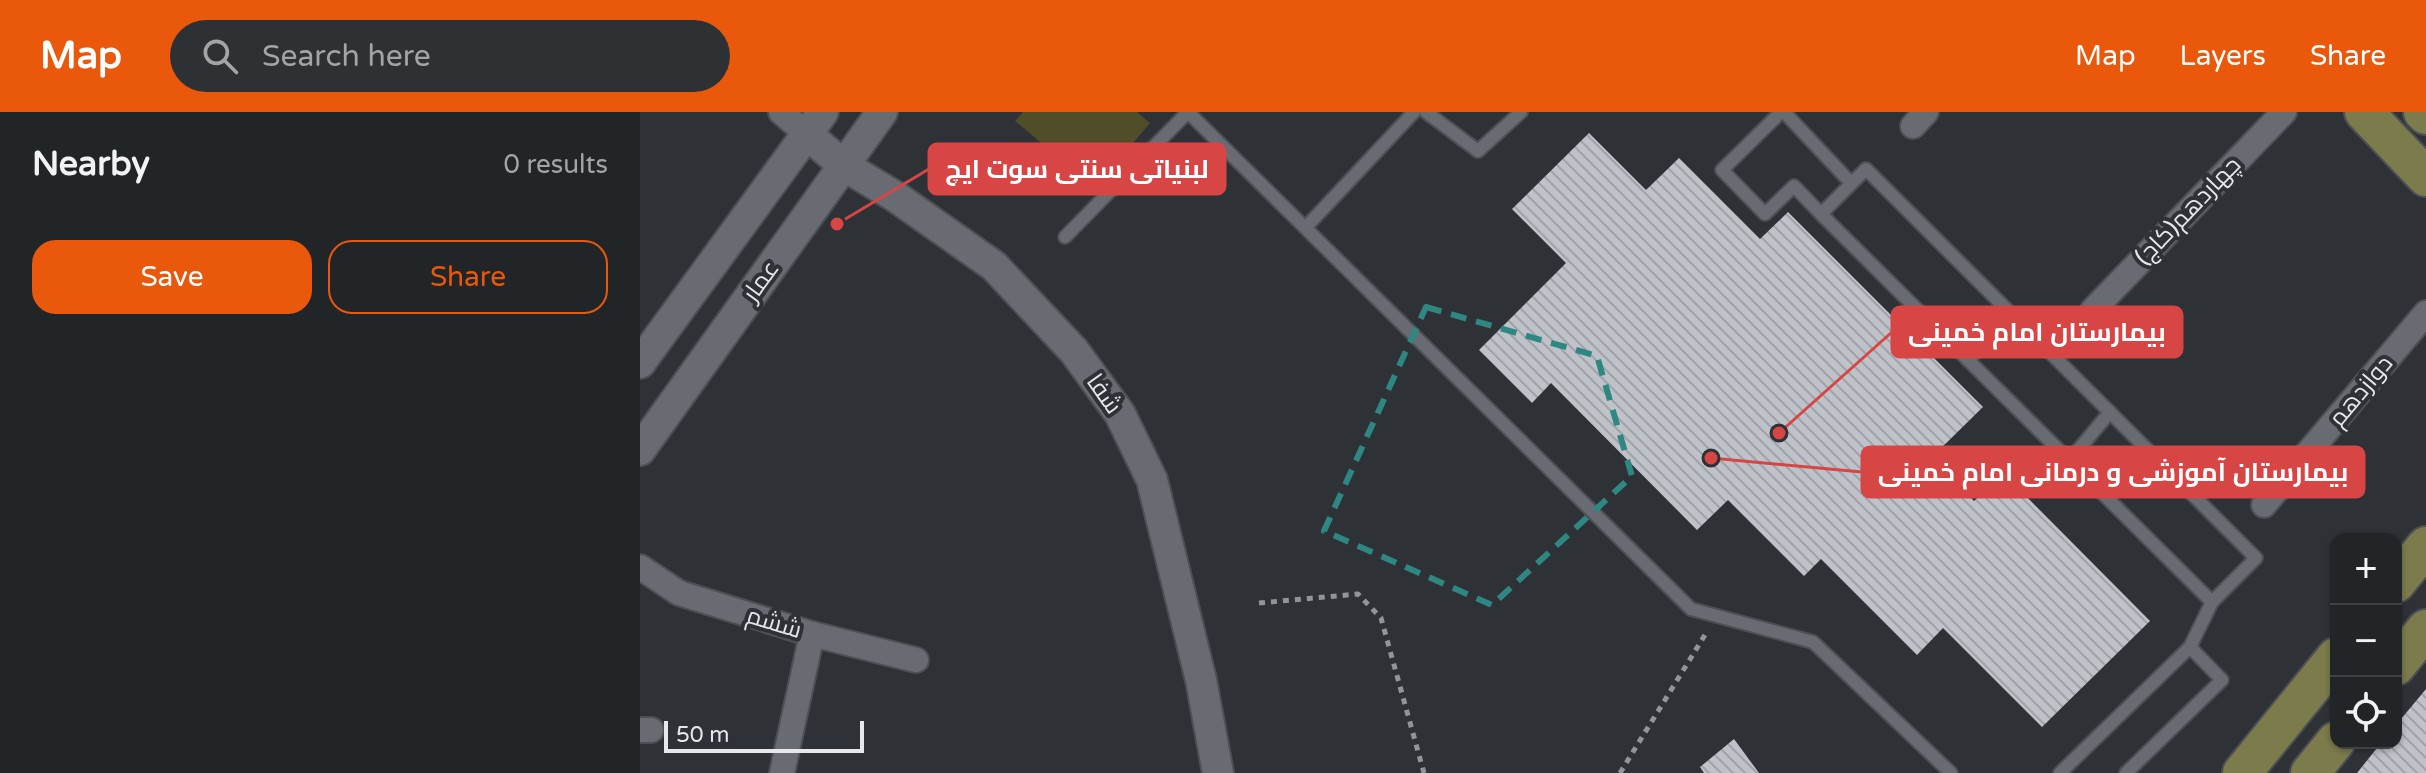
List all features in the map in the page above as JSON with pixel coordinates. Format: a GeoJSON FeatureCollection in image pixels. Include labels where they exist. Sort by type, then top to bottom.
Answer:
{"type":"FeatureCollection","features":[{"type":"Feature","properties":{"kind":"main road"},"geometry":{"type":"LineString","coordinates":[[2364,112],[2426,177]]}},
{"type":"Feature","properties":{"kind":"main road"},"geometry":{"type":"LineString","coordinates":[[2402,576],[2426,546]]}},
{"type":"Feature","properties":{"kind":"main road"},"geometry":{"type":"LineString","coordinates":[[2402,659],[2426,629]]}},
{"type":"Feature","properties":{"kind":"main road"},"geometry":{"type":"LineString","coordinates":[[2242,773],[2330,664]]}},
{"type":"Feature","properties":{"kind":"main road"},"geometry":{"type":"LineString","coordinates":[[2310,773],[2330,748]]}},
{"type":"Feature","properties":{"kind":"street"},"geometry":{"type":"LineString","coordinates":[[781,112],[815,123]]}},
{"type":"Feature","properties":{"kind":"street","name":"عمار"},"geometry":{"type":"LineString","coordinates":[[640,450],[882,112]]}},
{"type":"Feature","properties":{"kind":"street","name":"چهاردهم(کاج)"},"geometry":{"type":"LineString","coordinates":[[2093,310],[2284,112]]}},
{"type":"Feature","properties":{"kind":"street","name":"شفا"},"geometry":{"type":"LineString","coordinates":[[815,123],[843,165],[896,197],[994,266],[1074,351],[1120,414],[1152,480],[1201,680],[1218,773]]}},
{"type":"Feature","properties":{"kind":"street","name":"عمار"},"geometry":{"type":"LineString","coordinates":[[640,363],[815,123]]}},
{"type":"Feature","properties":{"kind":"street","name":"دوازدهم"},"geometry":{"type":"LineString","coordinates":[[2264,505],[2426,313]]}},
{"type":"Feature","properties":{"kind":"street","name":"ششم"},"geometry":{"type":"LineString","coordinates":[[640,567],[679,593],[812,634],[916,660]]}},
{"type":"Feature","properties":{"kind":"street"},"geometry":{"type":"LineString","coordinates":[[782,773],[812,634]]}},
{"type":"Feature","properties":{"kind":"lane"},"geometry":{"type":"LineString","coordinates":[[1065,237],[1188,112],[1691,609],[1813,642],[1951,773]]}},
{"type":"Feature","properties":{"kind":"lane"},"geometry":{"type":"LineString","coordinates":[[1306,227],[1414,112]]}},
{"type":"Feature","properties":{"kind":"lane"},"geometry":{"type":"LineString","coordinates":[[1426,112],[1478,151],[1521,112]]}},
{"type":"Feature","properties":{"kind":"lane"},"geometry":{"type":"LineString","coordinates":[[1851,183],[1783,112],[1722,170],[1765,214],[1794,186],[2212,602]]}},
{"type":"Feature","properties":{"kind":"lane"},"geometry":{"type":"LineString","coordinates":[[1821,214],[1866,169],[2256,558],[2212,602],[2190,647],[2060,773]]}},
{"type":"Feature","properties":{"kind":"lane"},"geometry":{"type":"LineString","coordinates":[[1968,360],[2012,315]]}},
{"type":"Feature","properties":{"kind":"lane"},"geometry":{"type":"LineString","coordinates":[[2069,461],[2110,412]]}},
{"type":"Feature","properties":{"kind":"lane"},"geometry":{"type":"LineString","coordinates":[[2126,773],[2222,680],[2190,647]]}},
{"type":"Feature","properties":{"kind":"path"},"geometry":{"type":"LineString","coordinates":[[1259,603],[1358,594],[1366,602],[1381,618],[1424,773]]}},
{"type":"Feature","properties":{"kind":"path"},"geometry":{"type":"LineString","coordinates":[[1620,773],[1717,616]]}},
{"type":"Feature","properties":{"kind":"highlighted area"},"geometry":{"type":"Polygon","coordinates":[[[1426,307],[1597,356],[1632,476],[1492,605],[1324,531],[1426,307]]]}},
{"type":"Feature","properties":{"kind":"shaded area"},"geometry":{"type":"Polygon","coordinates":[[[1023,112],[1137,112],[1150,123],[1095,188],[1015,121],[1023,112]]]}},
{"type":"Feature","properties":{"kind":"building"},"geometry":{"type":"Polygon","coordinates":[[[1589,133],[1646,190],[1679,158],[1760,239],[1788,212],[1983,407],[1931,458],[1974,501],[2003,473],[2150,621],[2042,727],[1943,628],[1917,655],[1821,559],[1804,576],[1728,500],[1697,530],[1551,383],[1532,403],[1479,350],[1566,263],[1512,209],[1589,133]]]}},
{"type":"Feature","properties":{"kind":"building"},"geometry":{"type":"Polygon","coordinates":[[[2426,689],[2426,773],[2357,773],[2376,749],[2402,749],[2402,718],[2426,689]]]}},
{"type":"Feature","properties":{"kind":"building"},"geometry":{"type":"Polygon","coordinates":[[[1734,739],[1759,773],[1704,773],[1700,767],[1734,739]]]}},
{"type":"Feature","properties":{"kind":"place","name":"لبنیاتی سنتی سوت ایچ"},"geometry":{"type":"Point","coordinates":[837,224]}},
{"type":"Feature","properties":{"kind":"place","name":"بیمارستان امام خمینی"},"geometry":{"type":"Point","coordinates":[1779,433]}},
{"type":"Feature","properties":{"kind":"place","name":"بیمارستان آموزشی و درمانی امام خمینی"},"geometry":{"type":"Point","coordinates":[1711,458]}}]}
